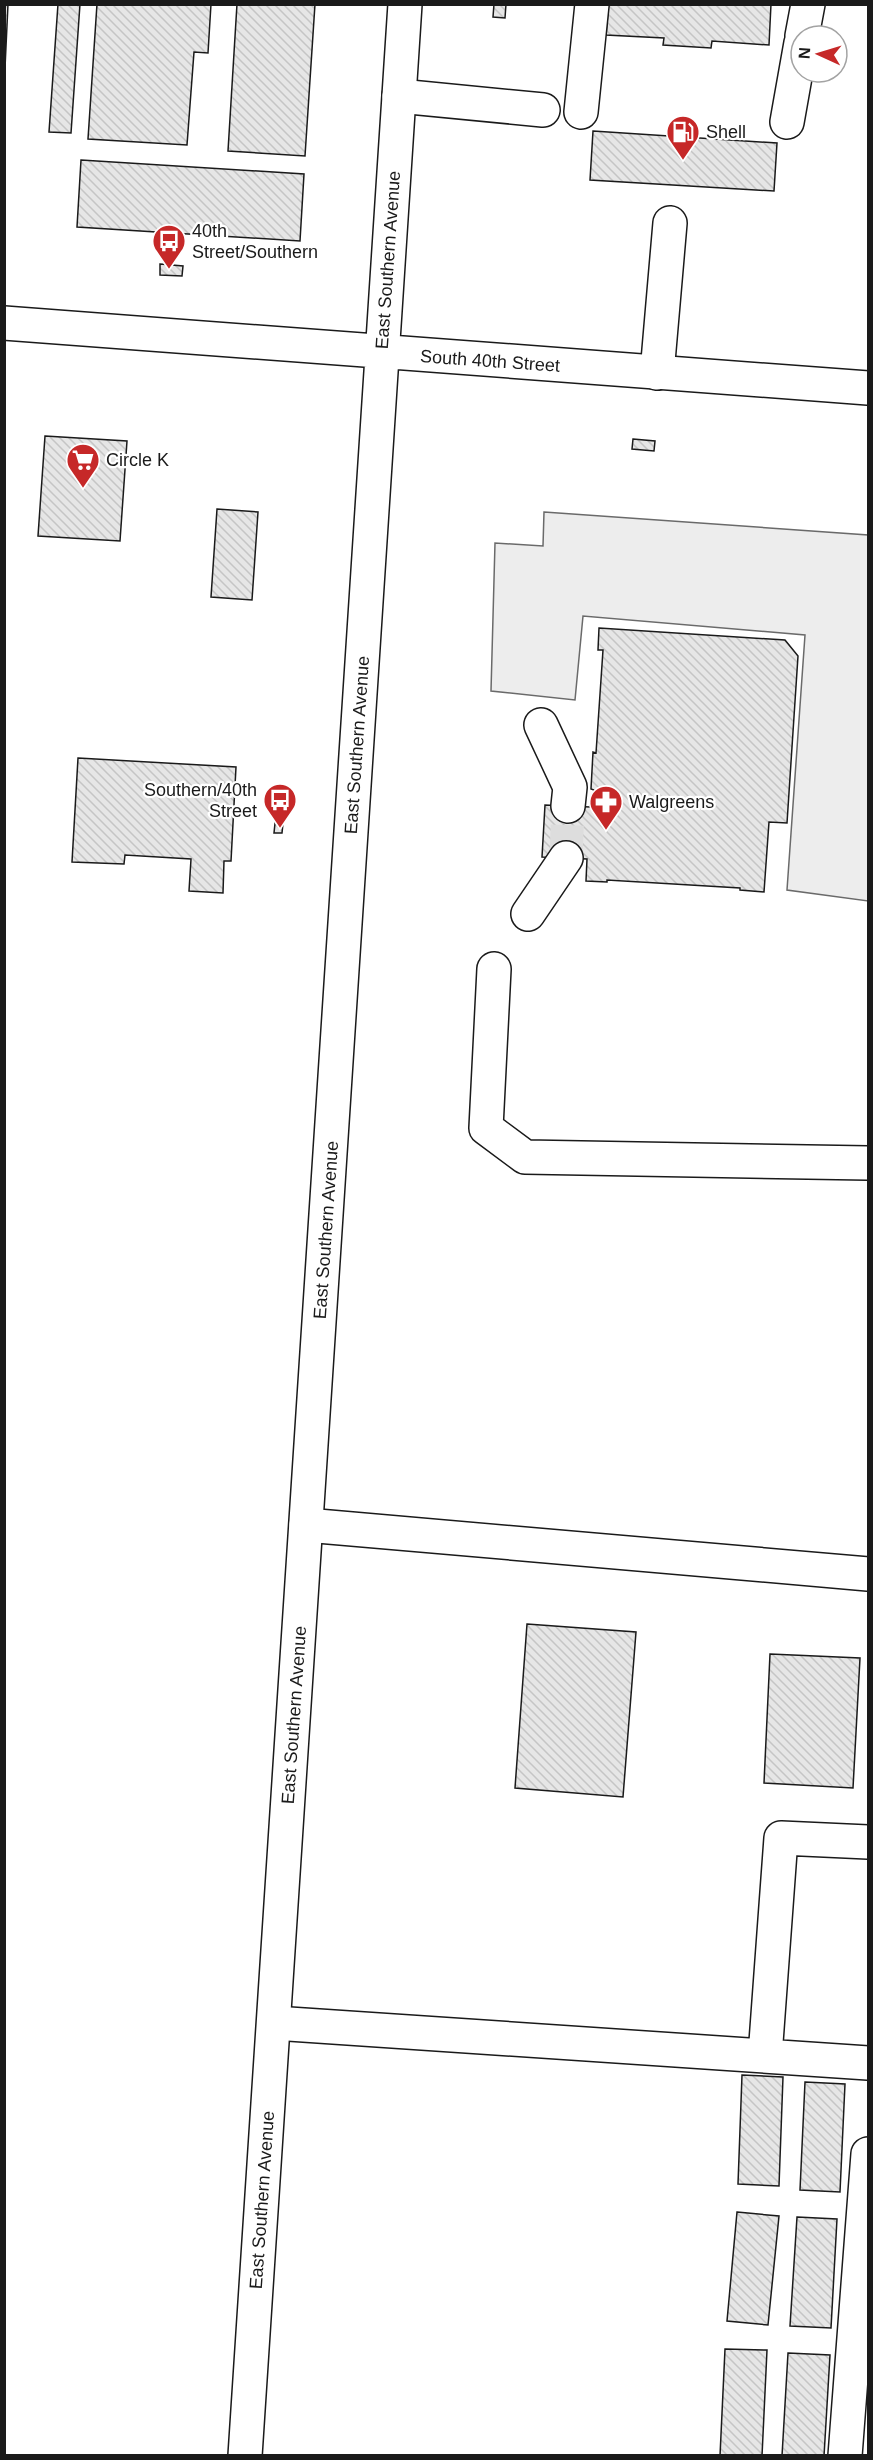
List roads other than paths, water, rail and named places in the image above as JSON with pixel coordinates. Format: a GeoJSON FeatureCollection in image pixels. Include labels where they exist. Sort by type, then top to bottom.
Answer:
{"type":"FeatureCollection","features":[{"type":"Feature","properties":{"kind":"main road","name":"East Southern Avenue"},"geometry":{"type":"LineString","coordinates":[[245,2456],[405,4]]}},
{"type":"Feature","properties":{"kind":"main road"},"geometry":{"type":"LineString","coordinates":[[580,112],[592,4]]}},
{"type":"Feature","properties":{"kind":"main road"},"geometry":{"type":"LineString","coordinates":[[804,24],[808,4]]}},
{"type":"Feature","properties":{"kind":"main road"},"geometry":{"type":"LineString","coordinates":[[787,122],[794,84]]}},
{"type":"Feature","properties":{"kind":"main road"},"geometry":{"type":"LineString","coordinates":[[399,96],[543,110]]}},
{"type":"Feature","properties":{"kind":"main road"},"geometry":{"type":"LineString","coordinates":[[657,373],[670,223]]}},
{"type":"Feature","properties":{"kind":"main road","name":"South 40th Street"},"geometry":{"type":"LineString","coordinates":[[4,323],[868,388]]}},
{"type":"Feature","properties":{"kind":"main road"},"geometry":{"type":"LineString","coordinates":[[542,725],[570,787],[568,806]]}},
{"type":"Feature","properties":{"kind":"main road"},"geometry":{"type":"LineString","coordinates":[[528,914],[567,858]]}},
{"type":"Feature","properties":{"kind":"main road"},"geometry":{"type":"LineString","coordinates":[[494,969],[486,1128],[525,1157],[868,1163]]}},
{"type":"Feature","properties":{"kind":"main road"},"geometry":{"type":"LineString","coordinates":[[306,1525],[868,1574]]}},
{"type":"Feature","properties":{"kind":"main road"},"geometry":{"type":"LineString","coordinates":[[765,2056],[781,1838],[868,1842]]}},
{"type":"Feature","properties":{"kind":"main road"},"geometry":{"type":"LineString","coordinates":[[274,2023],[868,2063]]}},
{"type":"Feature","properties":{"kind":"main road"},"geometry":{"type":"LineString","coordinates":[[845,2456],[868,2154]]}},
{"type":"Feature","properties":{"kind":"tunnel"},"geometry":{"type":"LineString","coordinates":[[566,858],[568,806]]}},
{"type":"Feature","properties":{"kind":"place","name":"Shell"},"geometry":{"type":"Point","coordinates":[683,161]}},
{"type":"Feature","properties":{"kind":"place","name":"40th Street/Southern"},"geometry":{"type":"Point","coordinates":[169,270]}},
{"type":"Feature","properties":{"kind":"place","name":"Circle K"},"geometry":{"type":"Point","coordinates":[83,489]}},
{"type":"Feature","properties":{"kind":"place","name":"Southern/40th Street"},"geometry":{"type":"Point","coordinates":[280,829]}},
{"type":"Feature","properties":{"kind":"place","name":"Walgreens"},"geometry":{"type":"Point","coordinates":[606,831]}}]}
